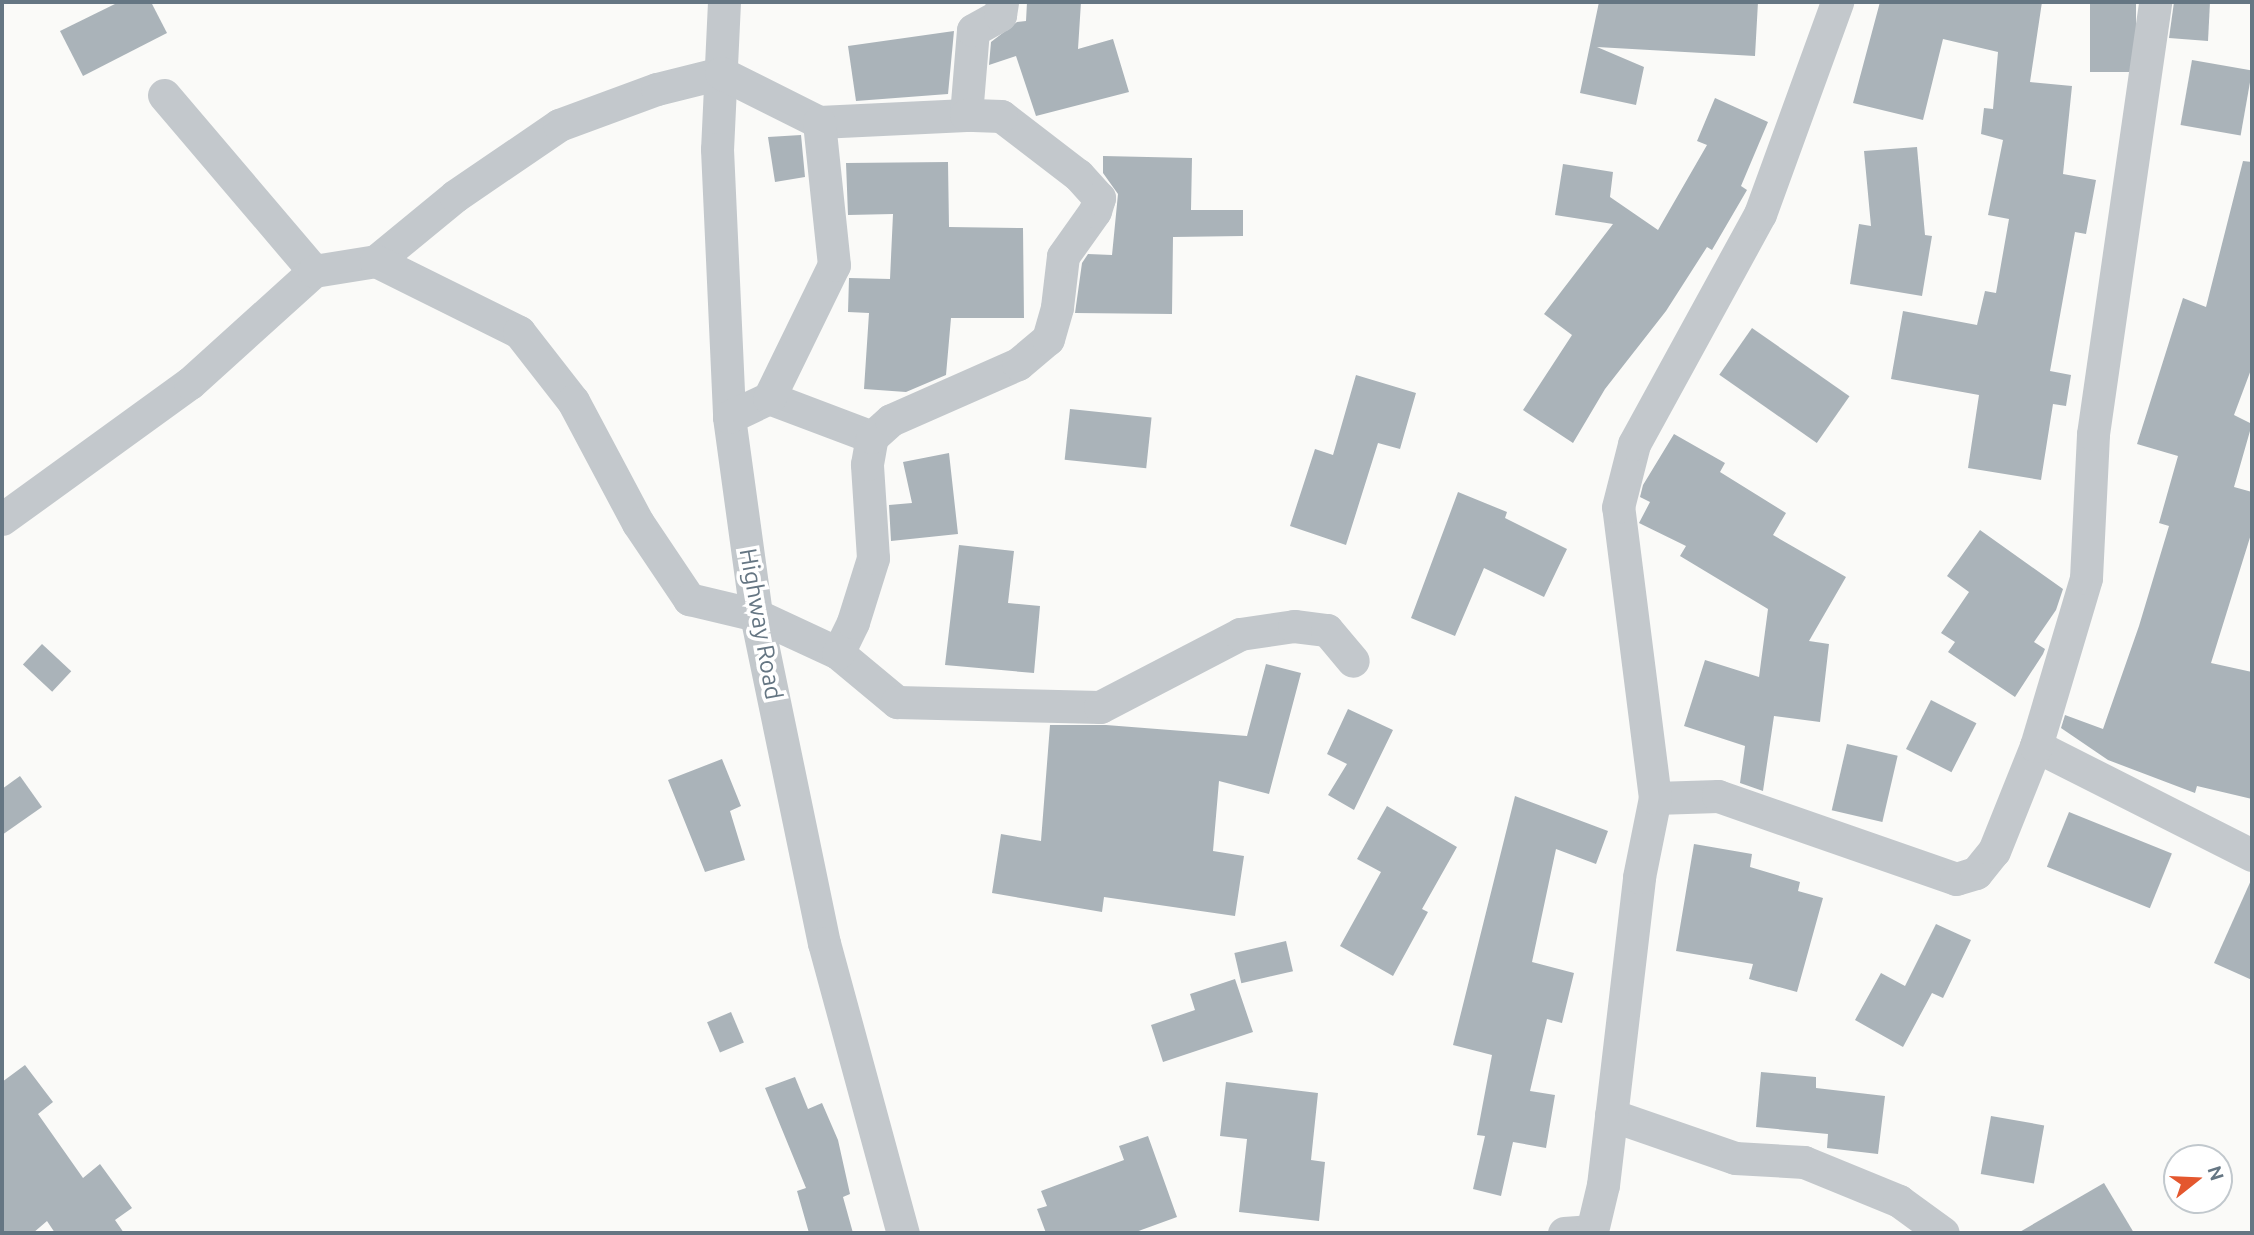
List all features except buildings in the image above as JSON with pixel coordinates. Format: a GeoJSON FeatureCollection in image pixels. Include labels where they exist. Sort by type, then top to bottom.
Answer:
{"type":"FeatureCollection","features":[{"type":"Feature","properties":{"kind":"street","name":"Highway Road"},"geometry":{"type":"LineString","coordinates":[[724,2],[717,149],[729,417],[756,615],[824,943],[903,1233]]}},
{"type":"Feature","properties":{"kind":"street"},"geometry":{"type":"LineString","coordinates":[[966,115],[973,30],[1000,15],[1002,2]]}},
{"type":"Feature","properties":{"kind":"street"},"geometry":{"type":"LineString","coordinates":[[1583,1233],[1603,1185],[1639,877],[1655,798],[1618,507],[1634,444],[1760,214],[1837,2]]}},
{"type":"Feature","properties":{"kind":"street"},"geometry":{"type":"LineString","coordinates":[[1655,798],[1718,796],[1956,879],[1976,873],[1994,851],[2036,746],[2086,578],[2093,434],[2155,2]]}},
{"type":"Feature","properties":{"kind":"street"},"geometry":{"type":"LineString","coordinates":[[2,519],[190,383],[314,271],[376,261],[455,196],[559,125],[657,89],[721,73],[819,122],[966,115],[1000,117],[1078,175],[1099,198],[1095,211],[1063,256],[1057,307],[1048,339],[1018,364],[891,420],[872,437],[867,464],[873,558],[853,622],[838,653]]}},
{"type":"Feature","properties":{"kind":"street"},"geometry":{"type":"LineString","coordinates":[[164,95],[314,271]]}},
{"type":"Feature","properties":{"kind":"street"},"geometry":{"type":"LineString","coordinates":[[729,417],[769,398],[834,265],[819,122]]}},
{"type":"Feature","properties":{"kind":"street"},"geometry":{"type":"LineString","coordinates":[[376,261],[519,332],[573,401],[638,523],[689,599],[756,615],[838,653],[897,702],[1100,707],[1240,634],[1294,626],[1327,630],[1353,661]]}},
{"type":"Feature","properties":{"kind":"street"},"geometry":{"type":"LineString","coordinates":[[769,398],[872,437]]}},
{"type":"Feature","properties":{"kind":"street"},"geometry":{"type":"LineString","coordinates":[[2036,746],[2252,855]]}},
{"type":"Feature","properties":{"kind":"street"},"geometry":{"type":"LineString","coordinates":[[1611,1115],[1735,1158],[1804,1161],[1899,1201],[1943,1233]]}}]}
